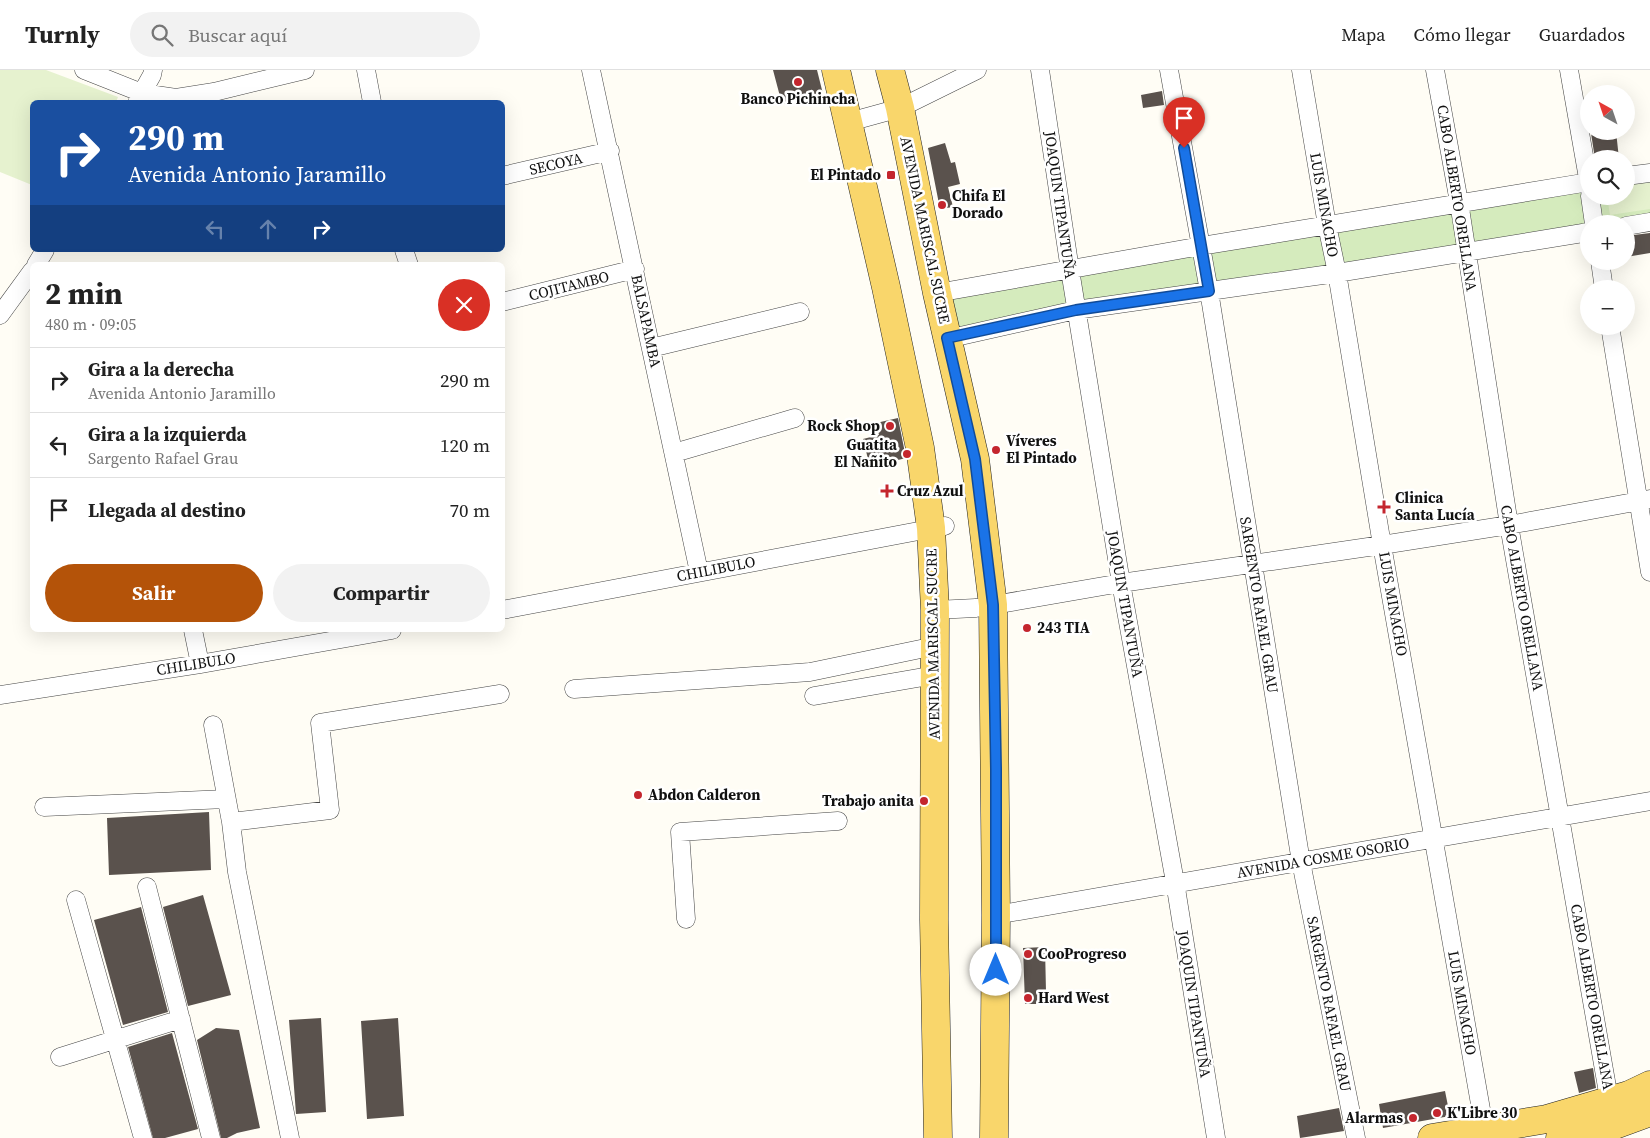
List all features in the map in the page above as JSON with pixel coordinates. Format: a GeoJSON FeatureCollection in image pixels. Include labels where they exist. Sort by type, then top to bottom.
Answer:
{"type":"FeatureCollection","features":[{"type":"Feature","properties":{"kind":"main road","name":"AVENIDA MARISCAL SUCRE"},"geometry":{"type":"LineString","coordinates":[[836,70],[938,527],[935,610],[934,920],[938,1138]]}},
{"type":"Feature","properties":{"kind":"main road","name":"AVENIDA MARISCAL SUCRE"},"geometry":{"type":"LineString","coordinates":[[890,70],[900,108],[937,293],[975,459],[993,605],[996,915],[994,1138]]}},
{"type":"Feature","properties":{"kind":"main road"},"geometry":{"type":"LineString","coordinates":[[1560,1138],[1611,1114],[1629,1095],[1650,1085]]}},
{"type":"Feature","properties":{"kind":"main road"},"geometry":{"type":"LineString","coordinates":[[1432,1138],[1485,1133],[1547,1119],[1650,1112]]}},
{"type":"Feature","properties":{"kind":"street"},"geometry":{"type":"LineString","coordinates":[[84,70],[139,98],[176,98],[214,92],[305,70]]}},
{"type":"Feature","properties":{"kind":"street"},"geometry":{"type":"LineString","coordinates":[[139,98],[153,70]]}},
{"type":"Feature","properties":{"kind":"street"},"geometry":{"type":"LineString","coordinates":[[366,70],[372,100]]}},
{"type":"Feature","properties":{"kind":"street","name":"BALSAPAMBA"},"geometry":{"type":"LineString","coordinates":[[591,70],[610,151],[699,572]]}},
{"type":"Feature","properties":{"kind":"street"},"geometry":{"type":"LineString","coordinates":[[849,122],[900,108],[977,70]]}},
{"type":"Feature","properties":{"kind":"street","name":"JOAQUIN TIPANTUÑA"},"geometry":{"type":"LineString","coordinates":[[1040,70],[1076,310],[1121,583],[1175,882],[1216,1138]]}},
{"type":"Feature","properties":{"kind":"street","name":"SARGENTO RAFAEL GRAU"},"geometry":{"type":"LineString","coordinates":[[1170,70],[1209,291],[1301,862],[1356,1138]]}},
{"type":"Feature","properties":{"kind":"street","name":"LUIS MINACHO"},"geometry":{"type":"LineString","coordinates":[[1301,70],[1485,1133]]}},
{"type":"Feature","properties":{"kind":"street","name":"CABO ALBERTO ORELLANA"},"geometry":{"type":"LineString","coordinates":[[1435,70],[1459,202],[1509,525],[1611,1114]]}},
{"type":"Feature","properties":{"kind":"street"},"geometry":{"type":"LineString","coordinates":[[1569,70],[1583,150]]}},
{"type":"Feature","properties":{"kind":"street","name":"SECOYA"},"geometry":{"type":"LineString","coordinates":[[505,175],[610,151]]}},
{"type":"Feature","properties":{"kind":"street"},"geometry":{"type":"LineString","coordinates":[[1635,175],[1650,173]]}},
{"type":"Feature","properties":{"kind":"street"},"geometry":{"type":"LineString","coordinates":[[937,293],[1459,202],[1580,184]]}},
{"type":"Feature","properties":{"kind":"street"},"geometry":{"type":"LineString","coordinates":[[1635,224],[1650,222]]}},
{"type":"Feature","properties":{"kind":"street"},"geometry":{"type":"LineString","coordinates":[[947,338],[1076,310],[1337,273],[1580,234]]}},
{"type":"Feature","properties":{"kind":"street","name":"COJITAMBO"},"geometry":{"type":"LineString","coordinates":[[505,301],[635,269]]}},
{"type":"Feature","properties":{"kind":"street"},"geometry":{"type":"LineString","coordinates":[[0,315],[30,274]]}},
{"type":"Feature","properties":{"kind":"street"},"geometry":{"type":"LineString","coordinates":[[651,348],[800,312]]}},
{"type":"Feature","properties":{"kind":"street"},"geometry":{"type":"LineString","coordinates":[[1612,335],[1644,500],[1650,572]]}},
{"type":"Feature","properties":{"kind":"street"},"geometry":{"type":"LineString","coordinates":[[674,453],[795,418]]}},
{"type":"Feature","properties":{"kind":"street"},"geometry":{"type":"LineString","coordinates":[[935,610],[976,608],[1121,583],[1509,525],[1644,500]]}},
{"type":"Feature","properties":{"kind":"street","name":"CHILIBULO"},"geometry":{"type":"LineString","coordinates":[[505,609],[938,527]]}},
{"type":"Feature","properties":{"kind":"street"},"geometry":{"type":"LineString","coordinates":[[193,632],[200,664]]}},
{"type":"Feature","properties":{"kind":"street","name":"CHILIBULO"},"geometry":{"type":"LineString","coordinates":[[0,695],[200,664],[381,632]]}},
{"type":"Feature","properties":{"kind":"street"},"geometry":{"type":"LineString","coordinates":[[574,689],[810,672],[935,646]]}},
{"type":"Feature","properties":{"kind":"street"},"geometry":{"type":"LineString","coordinates":[[814,696],[935,675]]}},
{"type":"Feature","properties":{"kind":"street"},"geometry":{"type":"LineString","coordinates":[[230,822],[330,810],[320,723],[500,694]]}},
{"type":"Feature","properties":{"kind":"street"},"geometry":{"type":"LineString","coordinates":[[213,725],[237,872],[290,1138]]}},
{"type":"Feature","properties":{"kind":"street"},"geometry":{"type":"LineString","coordinates":[[44,807],[226,799]]}},
{"type":"Feature","properties":{"kind":"street","name":"AVENIDA COSME OSORIO"},"geometry":{"type":"LineString","coordinates":[[996,915],[1175,882],[1650,801]]}},
{"type":"Feature","properties":{"kind":"street"},"geometry":{"type":"LineString","coordinates":[[686,919],[680,832],[838,821]]}},
{"type":"Feature","properties":{"kind":"street"},"geometry":{"type":"LineString","coordinates":[[147,886],[211,1138]]}},
{"type":"Feature","properties":{"kind":"street"},"geometry":{"type":"LineString","coordinates":[[76,900],[143,1138]]}},
{"type":"Feature","properties":{"kind":"street"},"geometry":{"type":"LineString","coordinates":[[60,1056],[181,1020]]}},
{"type":"Feature","properties":{"kind":"green space"},"geometry":{"type":"Polygon","coordinates":[[[0,70],[46,70],[118,97],[117,100],[30,100],[30,184],[0,172],[0,70]]]}},
{"type":"Feature","properties":{"kind":"green space"},"geometry":{"type":"Polygon","coordinates":[[[1650,173],[1650,222],[1635,222],[1635,215],[1580,215],[1580,226],[947,339],[937,293],[1580,184],[1580,205],[1635,205],[1635,175],[1650,173]]]}},
{"type":"Feature","properties":{"kind":"green space"},"geometry":{"type":"Polygon","coordinates":[[[1650,182],[1650,209],[1610,215],[1608,205],[1635,205],[1635,184],[1650,182]]]}},
{"type":"Feature","properties":{"kind":"building","name":"Banco Pichincha"},"geometry":{"type":"Polygon","coordinates":[[[773,70],[817,70],[823,94],[782,104],[773,70]]]}},
{"type":"Feature","properties":{"kind":"building"},"geometry":{"type":"Polygon","coordinates":[[[1162,91],[1164,105],[1143,108],[1141,95],[1162,91]]]}},
{"type":"Feature","properties":{"kind":"building"},"geometry":{"type":"Polygon","coordinates":[[[1592,140],[1617,140],[1618,150],[1594,150],[1592,140]]]}},
{"type":"Feature","properties":{"kind":"building"},"geometry":{"type":"Polygon","coordinates":[[[945,143],[951,163],[955,162],[960,184],[948,187],[953,207],[940,209],[928,148],[945,143]]]}},
{"type":"Feature","properties":{"kind":"building"},"geometry":{"type":"Polygon","coordinates":[[[1650,233],[1650,253],[1635,256],[1635,235],[1650,233]]]}},
{"type":"Feature","properties":{"kind":"building"},"geometry":{"type":"Polygon","coordinates":[[[898,418],[906,458],[870,467],[863,439],[879,435],[876,423],[898,418]]]}},
{"type":"Feature","properties":{"kind":"building"},"geometry":{"type":"Polygon","coordinates":[[[209,812],[211,870],[109,875],[107,818],[209,812]]]}},
{"type":"Feature","properties":{"kind":"building"},"geometry":{"type":"Polygon","coordinates":[[[203,895],[231,995],[188,1006],[163,907],[203,895]]]}},
{"type":"Feature","properties":{"kind":"building"},"geometry":{"type":"Polygon","coordinates":[[[141,907],[168,1012],[123,1025],[94,920],[141,907]]]}},
{"type":"Feature","properties":{"kind":"building"},"geometry":{"type":"Polygon","coordinates":[[[1045,947],[1046,992],[1040,994],[1037,1004],[1025,1004],[1023,948],[1045,947]]]}},
{"type":"Feature","properties":{"kind":"building"},"geometry":{"type":"Polygon","coordinates":[[[321,1018],[326,1112],[296,1114],[289,1020],[321,1018]]]}},
{"type":"Feature","properties":{"kind":"building"},"geometry":{"type":"Polygon","coordinates":[[[398,1018],[404,1116],[367,1119],[361,1021],[398,1018]]]}},
{"type":"Feature","properties":{"kind":"building"},"geometry":{"type":"Polygon","coordinates":[[[216,1028],[239,1030],[260,1128],[237,1133],[227,1138],[221,1138],[197,1040],[216,1028]]]}},
{"type":"Feature","properties":{"kind":"building"},"geometry":{"type":"Polygon","coordinates":[[[172,1033],[198,1129],[165,1138],[153,1138],[128,1047],[172,1033]]]}},
{"type":"Feature","properties":{"kind":"building"},"geometry":{"type":"Polygon","coordinates":[[[1593,1068],[1596,1088],[1579,1093],[1574,1072],[1593,1068]]]}},
{"type":"Feature","properties":{"kind":"building"},"geometry":{"type":"Polygon","coordinates":[[[1445,1091],[1450,1116],[1383,1128],[1379,1104],[1445,1091]]]}},
{"type":"Feature","properties":{"kind":"building"},"geometry":{"type":"Polygon","coordinates":[[[1339,1108],[1344,1131],[1300,1138],[1297,1116],[1339,1108]]]}},
{"type":"Feature","properties":{"kind":"place","name":"Banco Pichincha"},"geometry":{"type":"Point","coordinates":[798,82]}},
{"type":"Feature","properties":{"kind":"place","name":"El Pintado"},"geometry":{"type":"Point","coordinates":[891,175]}},
{"type":"Feature","properties":{"kind":"place","name":"Chifa El Dorado"},"geometry":{"type":"Point","coordinates":[942,205]}},
{"type":"Feature","properties":{"kind":"place","name":"Rock Shop"},"geometry":{"type":"Point","coordinates":[890,426]}},
{"type":"Feature","properties":{"kind":"place","name":"Víveres El Pintado"},"geometry":{"type":"Point","coordinates":[996,450]}},
{"type":"Feature","properties":{"kind":"place","name":"Guatita El Nañito"},"geometry":{"type":"Point","coordinates":[907,454]}},
{"type":"Feature","properties":{"kind":"place","name":"Cruz Azul"},"geometry":{"type":"Point","coordinates":[887,491]}},
{"type":"Feature","properties":{"kind":"place","name":"Clinica Santa Lucía"},"geometry":{"type":"Point","coordinates":[1384,507]}},
{"type":"Feature","properties":{"kind":"place","name":"243 TIA"},"geometry":{"type":"Point","coordinates":[1027,628]}},
{"type":"Feature","properties":{"kind":"place","name":"Abdon Calderon"},"geometry":{"type":"Point","coordinates":[638,795]}},
{"type":"Feature","properties":{"kind":"place","name":"Trabajo anita"},"geometry":{"type":"Point","coordinates":[924,801]}},
{"type":"Feature","properties":{"kind":"place","name":"CooProgreso"},"geometry":{"type":"Point","coordinates":[1028,954]}},
{"type":"Feature","properties":{"kind":"place","name":"Hard West"},"geometry":{"type":"Point","coordinates":[1028,998]}},
{"type":"Feature","properties":{"kind":"place","name":"K'Libre 30"},"geometry":{"type":"Point","coordinates":[1437,1113]}},
{"type":"Feature","properties":{"kind":"place","name":"Alarmas"},"geometry":{"type":"Point","coordinates":[1413,1118]}},
{"type":"Feature","properties":{"kind":"route"},"geometry":{"type":"LineString","coordinates":[[996,970],[996,769],[993,605],[975,459],[947,338],[1076,310],[1209,291],[1184,148]]}}]}
